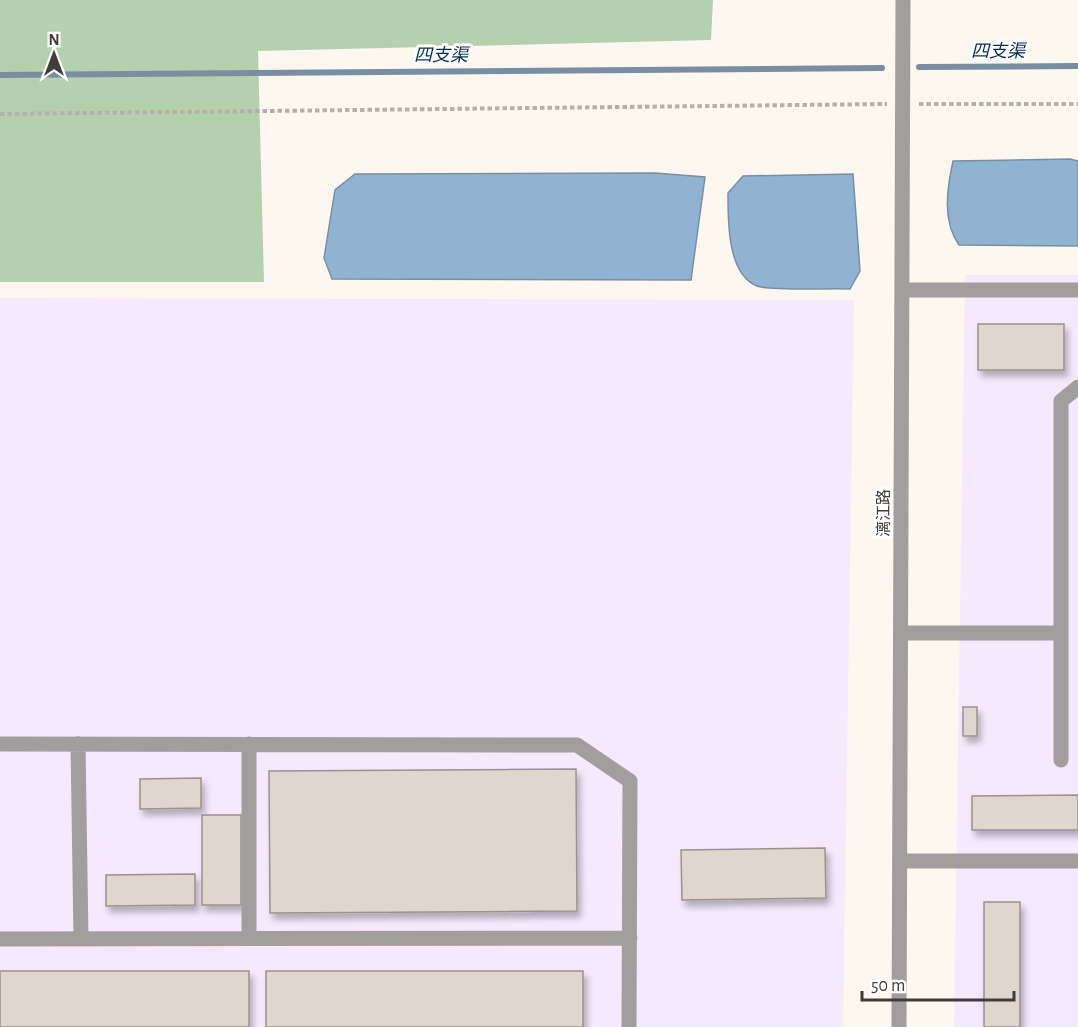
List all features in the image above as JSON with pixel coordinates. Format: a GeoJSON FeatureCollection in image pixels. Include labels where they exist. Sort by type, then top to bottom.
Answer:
{"type":"FeatureCollection","features":[{"type":"Feature","properties":{"kind":"street","name":"漓江路"},"geometry":{"type":"LineString","coordinates":[[899,1027],[903,0]]}},
{"type":"Feature","properties":{"kind":"street"},"geometry":{"type":"LineString","coordinates":[[903,290],[1078,290]]}},
{"type":"Feature","properties":{"kind":"street"},"geometry":{"type":"LineString","coordinates":[[1061,760],[1061,401],[1078,387]]}},
{"type":"Feature","properties":{"kind":"street"},"geometry":{"type":"LineString","coordinates":[[901,633],[1061,633]]}},
{"type":"Feature","properties":{"kind":"street"},"geometry":{"type":"LineString","coordinates":[[0,744],[577,745],[630,781],[629,1027]]}},
{"type":"Feature","properties":{"kind":"street"},"geometry":{"type":"LineString","coordinates":[[78,744],[81,939]]}},
{"type":"Feature","properties":{"kind":"street"},"geometry":{"type":"LineString","coordinates":[[249,744],[249,939]]}},
{"type":"Feature","properties":{"kind":"street"},"geometry":{"type":"LineString","coordinates":[[900,861],[1078,861]]}},
{"type":"Feature","properties":{"kind":"street"},"geometry":{"type":"LineString","coordinates":[[0,939],[630,938]]}},
{"type":"Feature","properties":{"kind":"path"},"geometry":{"type":"LineString","coordinates":[[0,114],[1078,104]]}},
{"type":"Feature","properties":{"kind":"shaded area"},"geometry":{"type":"Polygon","coordinates":[[[965,275],[1078,275],[1078,1027],[954,1027],[965,275]]]}},
{"type":"Feature","properties":{"kind":"shaded area"},"geometry":{"type":"Polygon","coordinates":[[[0,298],[854,300],[843,1027],[0,1027],[0,298]]]}},
{"type":"Feature","properties":{"kind":"green space"},"geometry":{"type":"Polygon","coordinates":[[[0,0],[713,0],[711,40],[258,51],[264,282],[0,282],[0,0]]]}},
{"type":"Feature","properties":{"kind":"water"},"geometry":{"type":"Polygon","coordinates":[[[1070,159],[1078,161],[1078,246],[959,245],[950,226],[947,204],[953,161],[1070,159]]]}},
{"type":"Feature","properties":{"kind":"water"},"geometry":{"type":"Polygon","coordinates":[[[655,173],[705,177],[691,280],[332,279],[324,258],[335,190],[355,174],[655,173]]]}},
{"type":"Feature","properties":{"kind":"water"},"geometry":{"type":"Polygon","coordinates":[[[853,174],[860,271],[850,289],[764,288],[747,280],[740,270],[731,245],[728,217],[728,193],[743,176],[853,174]]]}},
{"type":"Feature","properties":{"kind":"building"},"geometry":{"type":"Polygon","coordinates":[[[978,324],[1064,324],[1064,370],[978,370],[978,324]]]}},
{"type":"Feature","properties":{"kind":"building"},"geometry":{"type":"Polygon","coordinates":[[[963,707],[977,707],[977,736],[963,736],[963,707]]]}},
{"type":"Feature","properties":{"kind":"building"},"geometry":{"type":"Polygon","coordinates":[[[576,769],[577,911],[270,913],[269,771],[576,769]]]}},
{"type":"Feature","properties":{"kind":"building"},"geometry":{"type":"Polygon","coordinates":[[[201,778],[201,808],[140,809],[140,779],[201,778]]]}},
{"type":"Feature","properties":{"kind":"building"},"geometry":{"type":"Polygon","coordinates":[[[1078,795],[1078,830],[972,830],[972,796],[1078,795]]]}},
{"type":"Feature","properties":{"kind":"building"},"geometry":{"type":"Polygon","coordinates":[[[202,815],[241,815],[241,905],[202,905],[202,815]]]}},
{"type":"Feature","properties":{"kind":"building"},"geometry":{"type":"Polygon","coordinates":[[[825,848],[826,898],[682,900],[681,850],[825,848]]]}},
{"type":"Feature","properties":{"kind":"building"},"geometry":{"type":"Polygon","coordinates":[[[195,874],[195,905],[106,906],[106,875],[195,874]]]}},
{"type":"Feature","properties":{"kind":"building"},"geometry":{"type":"Polygon","coordinates":[[[984,902],[1020,902],[1020,1027],[984,1027],[984,902]]]}},
{"type":"Feature","properties":{"kind":"building"},"geometry":{"type":"Polygon","coordinates":[[[0,971],[249,971],[249,1027],[0,1027],[0,971]]]}},
{"type":"Feature","properties":{"kind":"building"},"geometry":{"type":"Polygon","coordinates":[[[266,971],[583,971],[583,1027],[266,1027],[266,971]]]}},
{"type":"Feature","properties":{"kind":"waterway","name":"四支渠"},"geometry":{"type":"LineString","coordinates":[[919,67],[1078,66]]}},
{"type":"Feature","properties":{"kind":"waterway","name":"四支渠"},"geometry":{"type":"LineString","coordinates":[[0,75],[882,68]]}}]}
